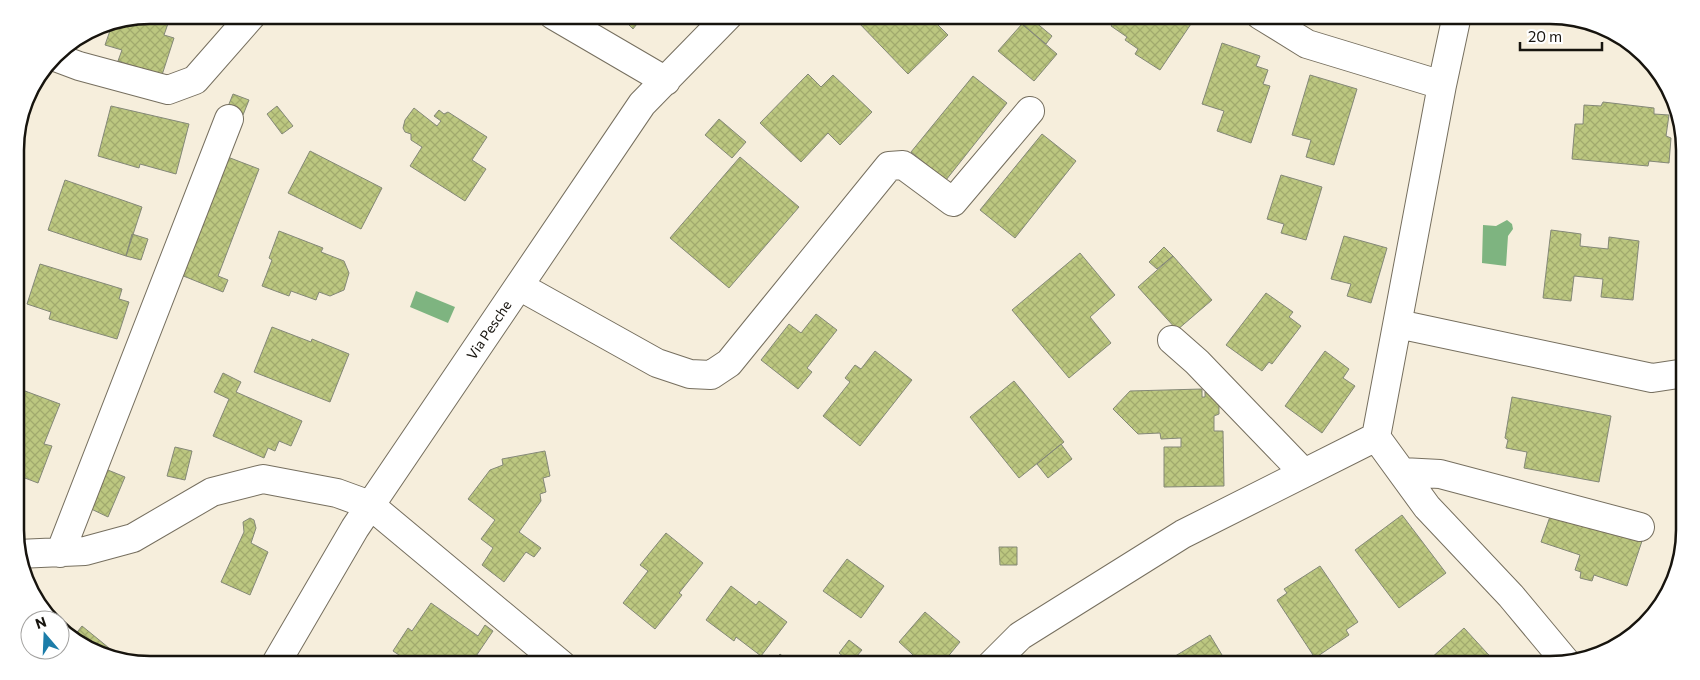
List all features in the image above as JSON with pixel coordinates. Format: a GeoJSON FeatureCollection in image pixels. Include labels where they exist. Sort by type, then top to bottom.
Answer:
{"type":"FeatureCollection","features":[{"type":"Feature","properties":{"kind":"street"},"geometry":{"type":"LineString","coordinates":[[62,60],[78,66],[168,90],[195,80],[244,24]]}},
{"type":"Feature","properties":{"kind":"street"},"geometry":{"type":"LineString","coordinates":[[568,24],[666,81]]}},
{"type":"Feature","properties":{"kind":"street","name":"Via Pesche"},"geometry":{"type":"LineString","coordinates":[[280,656],[370,505],[642,104],[720,24]]}},
{"type":"Feature","properties":{"kind":"street"},"geometry":{"type":"LineString","coordinates":[[1275,24],[1307,44],[1442,85]]}},
{"type":"Feature","properties":{"kind":"street"},"geometry":{"type":"LineString","coordinates":[[1455,24],[1376,438],[1427,507],[1511,596],[1561,656]]}},
{"type":"Feature","properties":{"kind":"street"},"geometry":{"type":"LineString","coordinates":[[519,286],[656,363],[690,374],[712,375],[729,363],[889,166],[903,165],[953,202],[1030,111]]}},
{"type":"Feature","properties":{"kind":"street"},"geometry":{"type":"LineString","coordinates":[[60,553],[229,119]]}},
{"type":"Feature","properties":{"kind":"street"},"geometry":{"type":"LineString","coordinates":[[1398,324],[1652,378],[1676,374]]}},
{"type":"Feature","properties":{"kind":"street"},"geometry":{"type":"LineString","coordinates":[[1172,340],[1197,362],[1304,473]]}},
{"type":"Feature","properties":{"kind":"street"},"geometry":{"type":"LineString","coordinates":[[1000,656],[1020,636],[1183,534],[1376,438]]}},
{"type":"Feature","properties":{"kind":"street"},"geometry":{"type":"LineString","coordinates":[[1402,472],[1440,474],[1640,527]]}},
{"type":"Feature","properties":{"kind":"street"},"geometry":{"type":"LineString","coordinates":[[26,554],[85,551],[134,538],[212,492],[263,479],[337,493],[370,505],[551,656]]}},
{"type":"Feature","properties":{"kind":"shaded area"},"geometry":{"type":"Polygon","coordinates":[[[1507,220],[1512,224],[1513,229],[1508,236],[1506,266],[1482,263],[1483,225],[1496,226],[1507,220]]]}},
{"type":"Feature","properties":{"kind":"shaded area"},"geometry":{"type":"Polygon","coordinates":[[[416,291],[455,307],[448,323],[410,307],[416,291]]]}},
{"type":"Feature","properties":{"kind":"building"},"geometry":{"type":"Polygon","coordinates":[[[142,24],[168,24],[164,35],[174,38],[162,75],[118,61],[122,50],[105,45],[110,30],[142,24]]]}},
{"type":"Feature","properties":{"kind":"building"},"geometry":{"type":"Polygon","coordinates":[[[628,24],[637,24],[633,29],[628,24]]]}},
{"type":"Feature","properties":{"kind":"building"},"geometry":{"type":"Polygon","coordinates":[[[860,24],[937,24],[948,35],[908,74],[860,24]]]}},
{"type":"Feature","properties":{"kind":"building"},"geometry":{"type":"Polygon","coordinates":[[[1022,24],[1038,24],[1052,36],[1046,44],[1022,24]]]}},
{"type":"Feature","properties":{"kind":"building"},"geometry":{"type":"Polygon","coordinates":[[[1022,24],[1057,54],[1034,81],[998,51],[1022,24]]]}},
{"type":"Feature","properties":{"kind":"building"},"geometry":{"type":"Polygon","coordinates":[[[1112,24],[1191,24],[1160,70],[1135,54],[1138,49],[1125,40],[1127,37],[1111,26],[1112,24]]]}},
{"type":"Feature","properties":{"kind":"building"},"geometry":{"type":"Polygon","coordinates":[[[1222,43],[1260,56],[1256,66],[1268,70],[1263,84],[1270,86],[1251,143],[1217,131],[1224,111],[1202,104],[1222,43]]]}},
{"type":"Feature","properties":{"kind":"building"},"geometry":{"type":"Polygon","coordinates":[[[808,74],[821,87],[833,75],[872,112],[840,145],[828,133],[801,162],[760,123],[808,74]]]}},
{"type":"Feature","properties":{"kind":"building"},"geometry":{"type":"Polygon","coordinates":[[[1310,75],[1357,89],[1334,165],[1306,157],[1311,140],[1292,135],[1310,75]]]}},
{"type":"Feature","properties":{"kind":"building"},"geometry":{"type":"Polygon","coordinates":[[[973,76],[1007,103],[946,180],[911,152],[973,76]]]}},
{"type":"Feature","properties":{"kind":"building"},"geometry":{"type":"Polygon","coordinates":[[[233,94],[249,100],[243,115],[227,109],[233,94]]]}},
{"type":"Feature","properties":{"kind":"building"},"geometry":{"type":"Polygon","coordinates":[[[1603,102],[1654,108],[1654,114],[1669,115],[1666,136],[1671,138],[1669,163],[1649,161],[1648,166],[1572,159],[1575,124],[1583,124],[1584,105],[1601,106],[1603,102]]]}},
{"type":"Feature","properties":{"kind":"building"},"geometry":{"type":"Polygon","coordinates":[[[111,106],[189,124],[176,174],[140,164],[139,168],[98,156],[111,106]]]}},
{"type":"Feature","properties":{"kind":"building"},"geometry":{"type":"Polygon","coordinates":[[[277,106],[293,126],[282,134],[267,114],[277,106]]]}},
{"type":"Feature","properties":{"kind":"building"},"geometry":{"type":"Polygon","coordinates":[[[414,108],[437,126],[441,121],[434,116],[439,110],[444,114],[448,112],[487,137],[472,160],[486,169],[465,201],[410,166],[422,147],[411,140],[411,134],[405,132],[403,128],[405,120],[414,108]]]}},
{"type":"Feature","properties":{"kind":"building"},"geometry":{"type":"Polygon","coordinates":[[[719,119],[746,142],[732,158],[705,135],[719,119]]]}},
{"type":"Feature","properties":{"kind":"building"},"geometry":{"type":"Polygon","coordinates":[[[1042,134],[1076,161],[1015,238],[980,210],[1042,134]]]}},
{"type":"Feature","properties":{"kind":"building"},"geometry":{"type":"Polygon","coordinates":[[[310,151],[382,188],[361,229],[288,193],[310,151]]]}},
{"type":"Feature","properties":{"kind":"building"},"geometry":{"type":"Polygon","coordinates":[[[225,156],[259,169],[218,276],[228,280],[223,292],[181,275],[199,226],[202,228],[225,156]]]}},
{"type":"Feature","properties":{"kind":"building"},"geometry":{"type":"Polygon","coordinates":[[[740,157],[799,207],[729,288],[670,238],[740,157]]]}},
{"type":"Feature","properties":{"kind":"building"},"geometry":{"type":"Polygon","coordinates":[[[1281,175],[1322,187],[1306,240],[1281,233],[1284,224],[1267,219],[1281,175]]]}},
{"type":"Feature","properties":{"kind":"building"},"geometry":{"type":"Polygon","coordinates":[[[65,180],[142,207],[126,256],[48,230],[65,180]]]}},
{"type":"Feature","properties":{"kind":"building"},"geometry":{"type":"Polygon","coordinates":[[[1551,230],[1581,234],[1580,246],[1608,249],[1609,237],[1639,241],[1633,300],[1601,297],[1603,279],[1574,276],[1571,301],[1543,298],[1551,230]]]}},
{"type":"Feature","properties":{"kind":"building"},"geometry":{"type":"Polygon","coordinates":[[[279,231],[323,248],[321,252],[344,261],[349,273],[344,290],[330,296],[319,292],[316,300],[291,291],[289,296],[262,286],[272,260],[269,258],[279,231]]]}},
{"type":"Feature","properties":{"kind":"building"},"geometry":{"type":"Polygon","coordinates":[[[132,234],[148,239],[141,260],[126,256],[132,234]]]}},
{"type":"Feature","properties":{"kind":"building"},"geometry":{"type":"Polygon","coordinates":[[[1344,236],[1387,248],[1371,303],[1347,296],[1351,284],[1331,279],[1344,236]]]}},
{"type":"Feature","properties":{"kind":"building"},"geometry":{"type":"Polygon","coordinates":[[[1164,247],[1173,256],[1157,269],[1149,262],[1164,247]]]}},
{"type":"Feature","properties":{"kind":"building"},"geometry":{"type":"Polygon","coordinates":[[[1080,253],[1115,295],[1090,317],[1111,343],[1069,378],[1012,310],[1080,253]]]}},
{"type":"Feature","properties":{"kind":"building"},"geometry":{"type":"Polygon","coordinates":[[[1173,256],[1212,300],[1177,330],[1138,287],[1173,256]]]}},
{"type":"Feature","properties":{"kind":"building"},"geometry":{"type":"Polygon","coordinates":[[[40,264],[122,289],[119,299],[129,302],[117,339],[49,319],[51,312],[27,304],[40,264]]]}},
{"type":"Feature","properties":{"kind":"building"},"geometry":{"type":"Polygon","coordinates":[[[1266,293],[1293,312],[1289,317],[1301,326],[1272,364],[1269,362],[1262,371],[1226,345],[1266,293]]]}},
{"type":"Feature","properties":{"kind":"building"},"geometry":{"type":"Polygon","coordinates":[[[816,314],[837,330],[807,368],[812,372],[798,389],[761,360],[789,324],[801,333],[816,314]]]}},
{"type":"Feature","properties":{"kind":"building"},"geometry":{"type":"Polygon","coordinates":[[[272,327],[311,342],[312,339],[349,354],[330,402],[254,372],[272,327]]]}},
{"type":"Feature","properties":{"kind":"building"},"geometry":{"type":"Polygon","coordinates":[[[875,351],[912,380],[860,446],[823,416],[850,382],[845,378],[855,365],[861,369],[875,351]]]}},
{"type":"Feature","properties":{"kind":"building"},"geometry":{"type":"Polygon","coordinates":[[[1325,351],[1349,369],[1343,378],[1355,386],[1322,433],[1285,406],[1325,351]]]}},
{"type":"Feature","properties":{"kind":"building"},"geometry":{"type":"Polygon","coordinates":[[[223,373],[241,382],[236,392],[302,421],[291,446],[279,441],[275,451],[268,448],[264,458],[213,436],[229,399],[214,392],[223,373]]]}},
{"type":"Feature","properties":{"kind":"building"},"geometry":{"type":"Polygon","coordinates":[[[1014,381],[1064,442],[1019,478],[970,417],[1014,381]]]}},
{"type":"Feature","properties":{"kind":"building"},"geometry":{"type":"Polygon","coordinates":[[[1202,389],[1202,397],[1205,397],[1205,392],[1219,391],[1219,414],[1214,416],[1214,431],[1223,431],[1224,486],[1164,487],[1164,447],[1181,447],[1181,438],[1161,439],[1160,433],[1138,434],[1113,409],[1130,391],[1202,389]]]}},
{"type":"Feature","properties":{"kind":"building"},"geometry":{"type":"Polygon","coordinates":[[[24,391],[60,404],[44,444],[52,446],[38,483],[24,478],[24,391]]]}},
{"type":"Feature","properties":{"kind":"building"},"geometry":{"type":"Polygon","coordinates":[[[1512,397],[1611,416],[1599,482],[1524,468],[1527,452],[1506,448],[1508,440],[1505,438],[1512,397]]]}},
{"type":"Feature","properties":{"kind":"building"},"geometry":{"type":"Polygon","coordinates":[[[1061,444],[1072,459],[1048,478],[1037,464],[1061,444]]]}},
{"type":"Feature","properties":{"kind":"building"},"geometry":{"type":"Polygon","coordinates":[[[175,447],[192,451],[185,480],[167,476],[175,447]]]}},
{"type":"Feature","properties":{"kind":"building"},"geometry":{"type":"Polygon","coordinates":[[[545,451],[550,476],[543,478],[546,492],[540,494],[541,501],[519,532],[541,548],[534,557],[526,552],[504,582],[482,565],[493,548],[481,539],[495,520],[468,499],[490,470],[503,465],[502,459],[545,451]]]}},
{"type":"Feature","properties":{"kind":"building"},"geometry":{"type":"Polygon","coordinates":[[[103,468],[125,477],[108,517],[87,507],[103,468]]]}},
{"type":"Feature","properties":{"kind":"building"},"geometry":{"type":"Polygon","coordinates":[[[1552,511],[1642,541],[1627,586],[1594,575],[1592,581],[1580,578],[1581,572],[1575,570],[1580,555],[1541,542],[1552,511]]]}},
{"type":"Feature","properties":{"kind":"building"},"geometry":{"type":"Polygon","coordinates":[[[1402,515],[1446,573],[1399,608],[1355,550],[1402,515]]]}},
{"type":"Feature","properties":{"kind":"building"},"geometry":{"type":"Polygon","coordinates":[[[250,518],[254,520],[256,528],[251,543],[268,552],[250,595],[221,582],[244,532],[243,522],[250,518]]]}},
{"type":"Feature","properties":{"kind":"building"},"geometry":{"type":"Polygon","coordinates":[[[666,533],[703,563],[679,593],[682,595],[655,629],[623,603],[648,571],[640,565],[666,533]]]}},
{"type":"Feature","properties":{"kind":"building"},"geometry":{"type":"Polygon","coordinates":[[[999,547],[1017,547],[1017,565],[1000,565],[999,547]]]}},
{"type":"Feature","properties":{"kind":"building"},"geometry":{"type":"Polygon","coordinates":[[[847,559],[884,586],[861,618],[823,591],[847,559]]]}},
{"type":"Feature","properties":{"kind":"building"},"geometry":{"type":"Polygon","coordinates":[[[1320,566],[1358,622],[1346,630],[1349,635],[1318,656],[1314,656],[1277,600],[1287,593],[1284,589],[1320,566]]]}},
{"type":"Feature","properties":{"kind":"building"},"geometry":{"type":"Polygon","coordinates":[[[731,586],[756,605],[759,601],[787,622],[761,656],[736,637],[734,641],[706,620],[731,586]]]}},
{"type":"Feature","properties":{"kind":"building"},"geometry":{"type":"Polygon","coordinates":[[[431,603],[478,636],[485,625],[493,631],[476,656],[400,656],[393,651],[408,628],[412,631],[431,603]]]}},
{"type":"Feature","properties":{"kind":"building"},"geometry":{"type":"Polygon","coordinates":[[[925,612],[960,642],[948,656],[914,656],[899,642],[925,612]]]}},
{"type":"Feature","properties":{"kind":"building"},"geometry":{"type":"Polygon","coordinates":[[[82,626],[112,651],[94,643],[77,633],[82,626]]]}},
{"type":"Feature","properties":{"kind":"building"},"geometry":{"type":"Polygon","coordinates":[[[1464,628],[1490,656],[1433,656],[1464,628]]]}},
{"type":"Feature","properties":{"kind":"building"},"geometry":{"type":"Polygon","coordinates":[[[1210,635],[1223,656],[1175,656],[1210,635]]]}},
{"type":"Feature","properties":{"kind":"building"},"geometry":{"type":"Polygon","coordinates":[[[849,640],[862,650],[857,656],[843,656],[839,653],[849,640]]]}}]}
